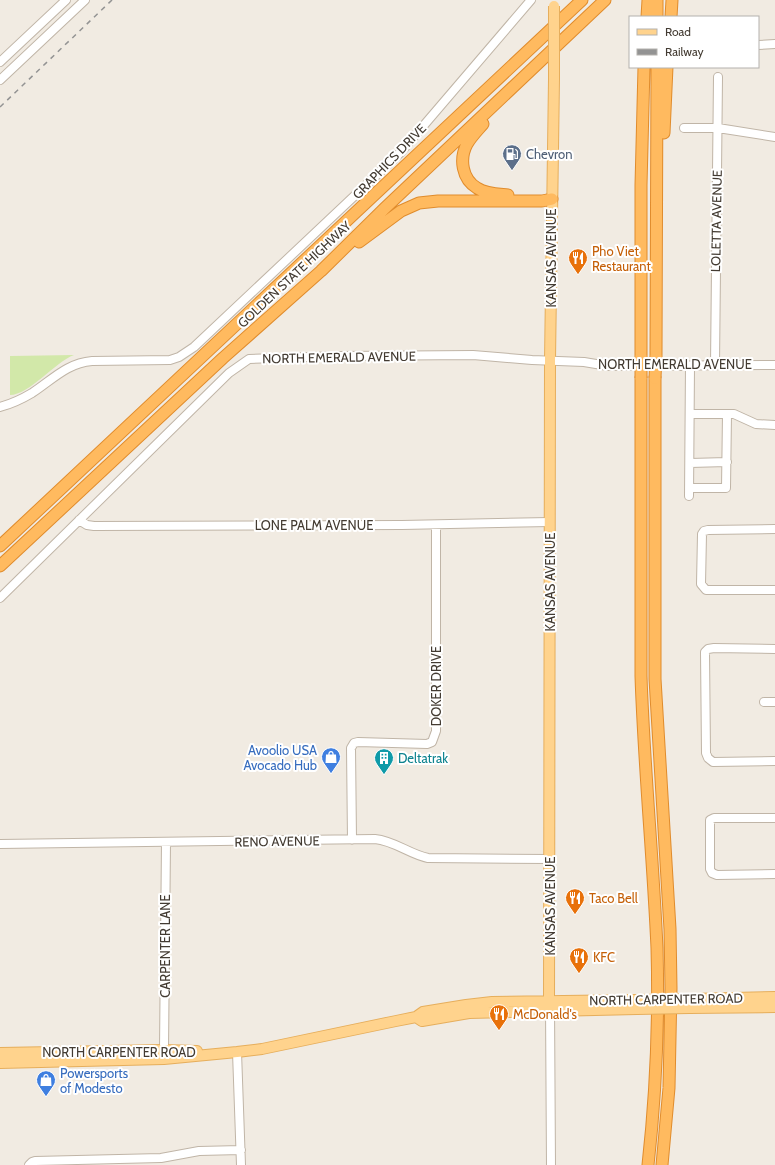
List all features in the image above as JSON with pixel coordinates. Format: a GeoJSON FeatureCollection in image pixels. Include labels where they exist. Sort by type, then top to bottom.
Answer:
{"type":"FeatureCollection","features":[{"type":"Feature","properties":{"kind":"highway"},"geometry":{"type":"LineString","coordinates":[[560,22],[578,0]]}},
{"type":"Feature","properties":{"kind":"highway","name":"GOLDEN STATE HIGHWAY"},"geometry":{"type":"LineString","coordinates":[[0,546],[582,0]]}},
{"type":"Feature","properties":{"kind":"highway","name":"GOLDEN STATE HIGHWAY"},"geometry":{"type":"LineString","coordinates":[[0,566],[223,358],[321,271],[385,208],[604,0]]}},
{"type":"Feature","properties":{"kind":"highway"},"geometry":{"type":"LineString","coordinates":[[648,0],[654,16]]}},
{"type":"Feature","properties":{"kind":"highway"},"geometry":{"type":"LineString","coordinates":[[654,16],[657,0]]}},
{"type":"Feature","properties":{"kind":"highway"},"geometry":{"type":"LineString","coordinates":[[671,16],[672,0]]}},
{"type":"Feature","properties":{"kind":"highway"},"geometry":{"type":"LineString","coordinates":[[644,68],[641,185],[641,669],[656,929],[657,988],[656,1074],[648,1165]]}},
{"type":"Feature","properties":{"kind":"highway"},"geometry":{"type":"LineString","coordinates":[[657,68],[655,671],[670,929],[671,981],[669,1074],[662,1165]]}},
{"type":"Feature","properties":{"kind":"highway"},"geometry":{"type":"LineString","coordinates":[[656,283],[667,68]]}},
{"type":"Feature","properties":{"kind":"highway"},"geometry":{"type":"LineString","coordinates":[[513,88],[470,140],[463,153],[464,169],[470,182],[485,192],[496,194],[543,196],[552,199]]}},
{"type":"Feature","properties":{"kind":"highway"},"geometry":{"type":"LineString","coordinates":[[321,271],[392,216],[410,206],[424,202],[438,201],[542,201],[552,199]]}},
{"type":"Feature","properties":{"kind":"main road","name":"KANSAS AVENUE"},"geometry":{"type":"LineString","coordinates":[[550,1006],[550,360],[554,3]]}},
{"type":"Feature","properties":{"kind":"main road","name":"NORTH CARPENTER ROAD"},"geometry":{"type":"LineString","coordinates":[[0,1063],[164,1059],[237,1052],[262,1049],[416,1017],[422,1021],[469,1013],[550,1006],[689,1003],[775,997]]}},
{"type":"Feature","properties":{"kind":"main road","name":"NORTH CARPENTER ROAD"},"geometry":{"type":"LineString","coordinates":[[689,1003],[775,1007]]}},
{"type":"Feature","properties":{"kind":"main road","name":"NORTH CARPENTER ROAD"},"geometry":{"type":"LineString","coordinates":[[0,1053],[164,1050],[237,1052]]}},
{"type":"Feature","properties":{"kind":"main road"},"geometry":{"type":"LineString","coordinates":[[104,1061],[117,1056],[159,1056],[164,1050]]}},
{"type":"Feature","properties":{"kind":"main road"},"geometry":{"type":"LineString","coordinates":[[22,1062],[36,1056],[66,1056],[70,1054],[70,1052]]}},
{"type":"Feature","properties":{"kind":"street"},"geometry":{"type":"LineString","coordinates":[[0,62],[66,0]]}},
{"type":"Feature","properties":{"kind":"street"},"geometry":{"type":"LineString","coordinates":[[0,80],[85,0]]}},
{"type":"Feature","properties":{"kind":"street","name":"GRAPHICS DRIVE"},"geometry":{"type":"LineString","coordinates":[[0,408],[20,400],[63,370],[80,363],[92,361],[170,360],[179,357],[194,347],[401,152],[531,0]]}},
{"type":"Feature","properties":{"kind":"street"},"geometry":{"type":"LineString","coordinates":[[759,45],[775,44]]}},
{"type":"Feature","properties":{"kind":"street","name":"LOLETTA AVENUE"},"geometry":{"type":"LineString","coordinates":[[715,365],[718,77]]}},
{"type":"Feature","properties":{"kind":"street"},"geometry":{"type":"LineString","coordinates":[[684,128],[718,128],[775,137]]}},
{"type":"Feature","properties":{"kind":"street","name":"NORTH EMERALD AVENUE"},"geometry":{"type":"LineString","coordinates":[[0,598],[229,373],[249,359],[340,356],[473,355],[550,360],[608,366],[775,364]]}},
{"type":"Feature","properties":{"kind":"street"},"geometry":{"type":"LineString","coordinates":[[690,366],[690,496]]}},
{"type":"Feature","properties":{"kind":"street"},"geometry":{"type":"LineString","coordinates":[[690,414],[738,415],[756,424],[775,425]]}},
{"type":"Feature","properties":{"kind":"street"},"geometry":{"type":"LineString","coordinates":[[690,488],[726,488],[728,414]]}},
{"type":"Feature","properties":{"kind":"street"},"geometry":{"type":"LineString","coordinates":[[690,462],[727,462]]}},
{"type":"Feature","properties":{"kind":"street","name":"LONE PALM AVENUE"},"geometry":{"type":"LineString","coordinates":[[78,520],[87,525],[94,526],[436,525],[550,522]]}},
{"type":"Feature","properties":{"kind":"street","name":"DOKER DRIVE"},"geometry":{"type":"LineString","coordinates":[[352,840],[351,748],[354,743],[428,744],[432,742],[436,731],[436,525]]}},
{"type":"Feature","properties":{"kind":"street"},"geometry":{"type":"LineString","coordinates":[[775,529],[704,531],[702,534],[701,584],[706,590],[775,590]]}},
{"type":"Feature","properties":{"kind":"street"},"geometry":{"type":"LineString","coordinates":[[775,649],[714,648],[708,649],[705,652],[706,753],[708,758],[713,762],[775,761]]}},
{"type":"Feature","properties":{"kind":"street"},"geometry":{"type":"LineString","coordinates":[[764,702],[775,702]]}},
{"type":"Feature","properties":{"kind":"street"},"geometry":{"type":"LineString","coordinates":[[775,818],[714,818],[710,820],[710,869],[712,873],[717,875],[775,874]]}},
{"type":"Feature","properties":{"kind":"street","name":"RENO AVENUE"},"geometry":{"type":"LineString","coordinates":[[0,844],[377,840],[388,841],[415,854],[428,858],[550,859]]}},
{"type":"Feature","properties":{"kind":"street","name":"CARPENTER LANE"},"geometry":{"type":"LineString","coordinates":[[164,1050],[166,842]]}},
{"type":"Feature","properties":{"kind":"street","name":"KANSAS AVENUE"},"geometry":{"type":"LineString","coordinates":[[550,1006],[550,1165]]}},
{"type":"Feature","properties":{"kind":"street"},"geometry":{"type":"LineString","coordinates":[[237,1052],[241,1165]]}},
{"type":"Feature","properties":{"kind":"street"},"geometry":{"type":"LineString","coordinates":[[30,1164],[35,1161],[161,1158],[199,1152],[241,1150]]}},
{"type":"Feature","properties":{"kind":"green space"},"geometry":{"type":"Polygon","coordinates":[[[74,355],[59,364],[25,390],[17,394],[10,395],[10,356],[74,355]]]}},
{"type":"Feature","properties":{"kind":"railway"},"geometry":{"type":"LineString","coordinates":[[0,107],[112,0]]}},
{"type":"Feature","properties":{"kind":"place","name":"Chevron"},"geometry":{"type":"Point","coordinates":[512,171]}},
{"type":"Feature","properties":{"kind":"place","name":"Pho Viet Restaurant"},"geometry":{"type":"Point","coordinates":[578,275]}},
{"type":"Feature","properties":{"kind":"place","name":"Avoolio USA Avocado Hub"},"geometry":{"type":"Point","coordinates":[331,774]}},
{"type":"Feature","properties":{"kind":"place","name":"Deltatrak"},"geometry":{"type":"Point","coordinates":[384,775]}},
{"type":"Feature","properties":{"kind":"place","name":"Taco Bell"},"geometry":{"type":"Point","coordinates":[575,915]}},
{"type":"Feature","properties":{"kind":"place","name":"KFC"},"geometry":{"type":"Point","coordinates":[579,974]}},
{"type":"Feature","properties":{"kind":"place","name":"McDonald's"},"geometry":{"type":"Point","coordinates":[499,1031]}},
{"type":"Feature","properties":{"kind":"place","name":"Powersports of Modesto"},"geometry":{"type":"Point","coordinates":[46,1097]}}]}
